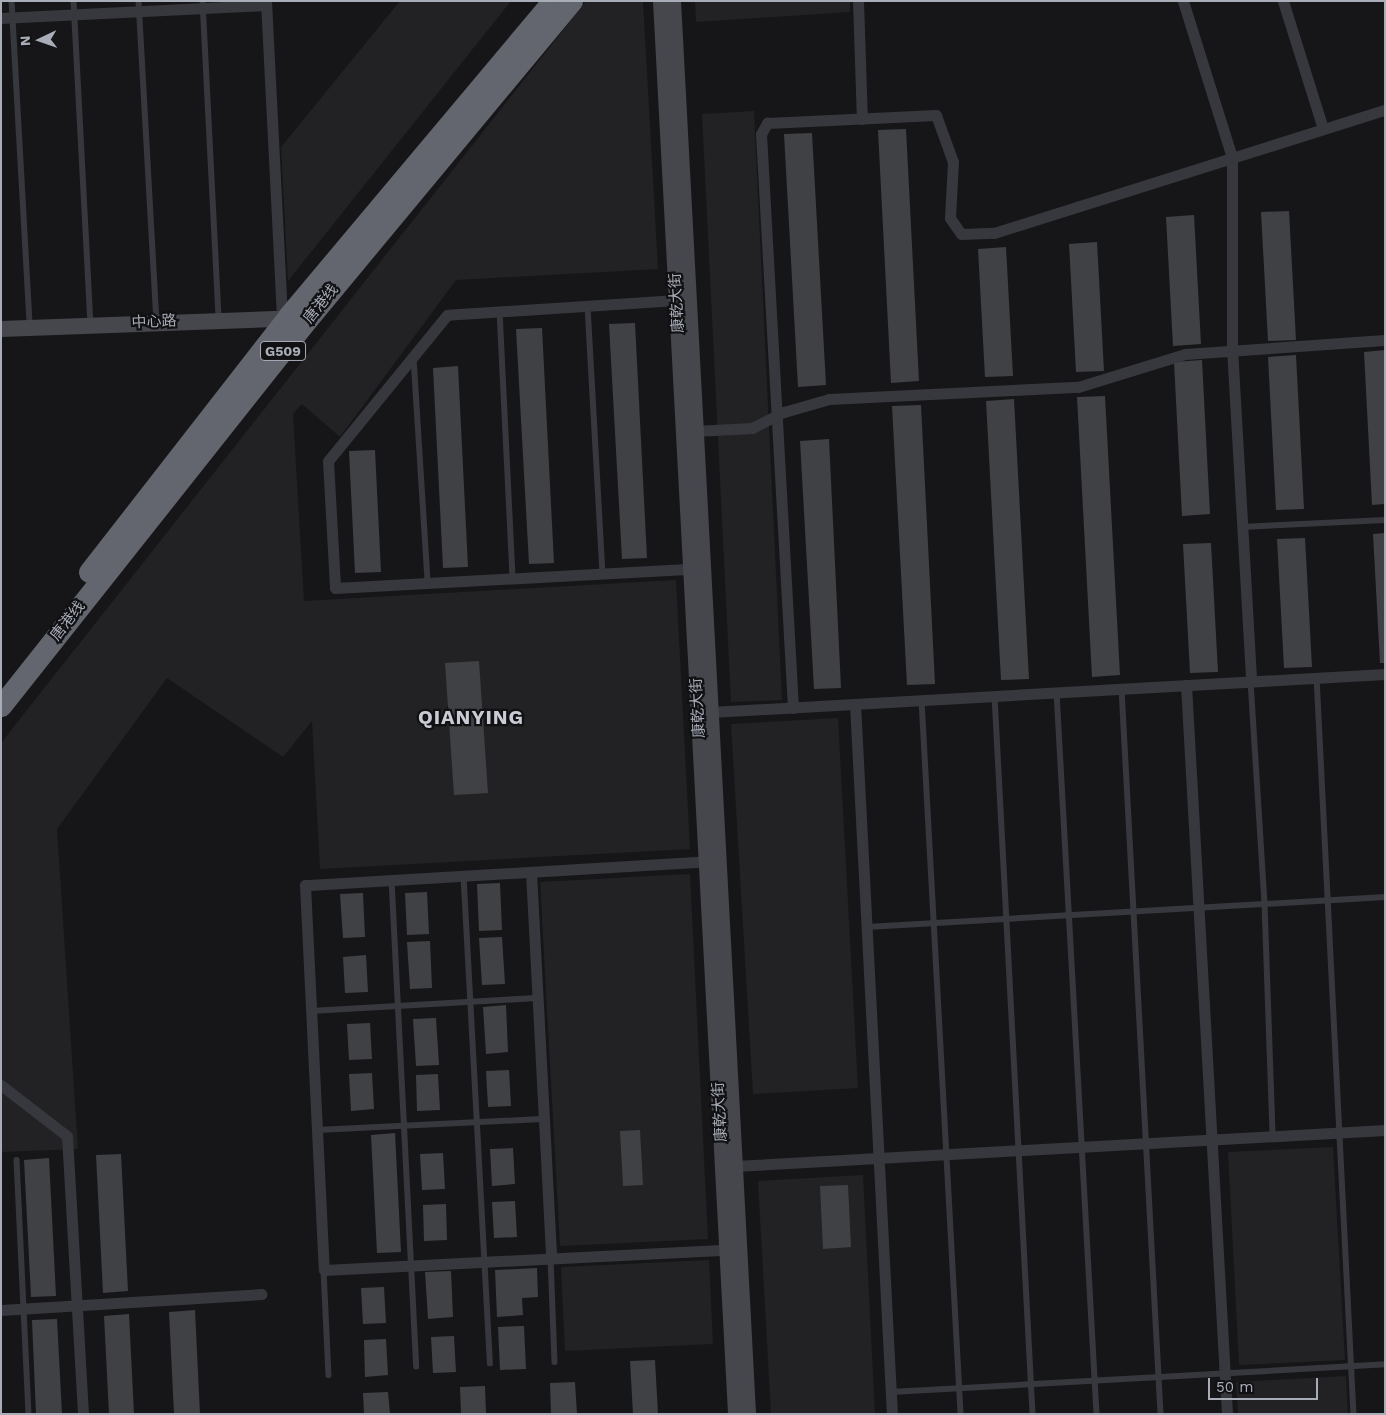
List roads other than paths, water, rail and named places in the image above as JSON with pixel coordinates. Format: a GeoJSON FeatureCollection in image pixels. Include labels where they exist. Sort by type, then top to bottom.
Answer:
{"type":"FeatureCollection","features":[{"type":"Feature","properties":{"kind":"highway","name":"唐港线"},"geometry":{"type":"LineString","coordinates":[[1,685],[292,317],[552,1]]}},
{"type":"Feature","properties":{"kind":"highway","name":"唐港线"},"geometry":{"type":"LineString","coordinates":[[1,706],[292,317],[572,1]]}},
{"type":"Feature","properties":{"kind":"street","name":"康乾大街"},"geometry":{"type":"LineString","coordinates":[[660,1],[691,568],[735,1166],[733,1249],[748,1414]]}},
{"type":"Feature","properties":{"kind":"street","name":"康乾大街"},"geometry":{"type":"LineString","coordinates":[[673,1],[711,712],[713,861],[733,1249],[736,1414]]}},
{"type":"Feature","properties":{"kind":"street"},"geometry":{"type":"LineString","coordinates":[[858,1],[862,118]]}},
{"type":"Feature","properties":{"kind":"street"},"geometry":{"type":"LineString","coordinates":[[1183,1],[1232,157],[1232,348],[1251,681]]}},
{"type":"Feature","properties":{"kind":"street"},"geometry":{"type":"LineString","coordinates":[[1283,1],[1323,129]]}},
{"type":"Feature","properties":{"kind":"street"},"geometry":{"type":"LineString","coordinates":[[7,18],[75,15],[140,6],[266,3],[292,317]]}},
{"type":"Feature","properties":{"kind":"street"},"geometry":{"type":"LineString","coordinates":[[793,708],[761,134],[767,123],[936,115],[953,162],[950,218],[961,234],[994,232],[1385,110]]}},
{"type":"Feature","properties":{"kind":"street"},"geometry":{"type":"LineString","coordinates":[[677,300],[447,315],[328,461],[335,588],[691,568]]}},
{"type":"Feature","properties":{"kind":"street","name":"中心路"},"geometry":{"type":"LineString","coordinates":[[1,329],[292,317]]}},
{"type":"Feature","properties":{"kind":"street"},"geometry":{"type":"LineString","coordinates":[[695,431],[752,428],[776,416],[829,400],[1078,387],[1099,384],[1166,357],[1232,348],[1385,340]]}},
{"type":"Feature","properties":{"kind":"street"},"geometry":{"type":"LineString","coordinates":[[711,712],[1385,674]]}},
{"type":"Feature","properties":{"kind":"street"},"geometry":{"type":"LineString","coordinates":[[1186,685],[1227,1414]]}},
{"type":"Feature","properties":{"kind":"street"},"geometry":{"type":"LineString","coordinates":[[855,704],[892,1414]]}},
{"type":"Feature","properties":{"kind":"street"},"geometry":{"type":"LineString","coordinates":[[713,861],[305,885],[324,1270],[733,1249]]}},
{"type":"Feature","properties":{"kind":"street"},"geometry":{"type":"LineString","coordinates":[[531,872],[551,1258]]}},
{"type":"Feature","properties":{"kind":"street"},"geometry":{"type":"LineString","coordinates":[[1,1085],[67,1136],[83,1414]]}},
{"type":"Feature","properties":{"kind":"street"},"geometry":{"type":"LineString","coordinates":[[735,1166],[1385,1130]]}},
{"type":"Feature","properties":{"kind":"street"},"geometry":{"type":"LineString","coordinates":[[1,1310],[262,1294]]}},
{"type":"Feature","properties":{"kind":"lane"},"geometry":{"type":"LineString","coordinates":[[12,1],[7,18],[30,328]]}},
{"type":"Feature","properties":{"kind":"lane"},"geometry":{"type":"LineString","coordinates":[[74,1],[91,325]]}},
{"type":"Feature","properties":{"kind":"lane"},"geometry":{"type":"LineString","coordinates":[[203,5],[219,319]]}},
{"type":"Feature","properties":{"kind":"lane"},"geometry":{"type":"LineString","coordinates":[[140,6],[157,322]]}},
{"type":"Feature","properties":{"kind":"lane"},"geometry":{"type":"LineString","coordinates":[[588,306],[603,573]]}},
{"type":"Feature","properties":{"kind":"lane"},"geometry":{"type":"LineString","coordinates":[[500,311],[513,578]]}},
{"type":"Feature","properties":{"kind":"lane"},"geometry":{"type":"LineString","coordinates":[[414,355],[428,583]]}},
{"type":"Feature","properties":{"kind":"lane"},"geometry":{"type":"LineString","coordinates":[[1242,527],[1385,520]]}},
{"type":"Feature","properties":{"kind":"lane"},"geometry":{"type":"LineString","coordinates":[[1317,678],[1338,1133],[1354,1414]]}},
{"type":"Feature","properties":{"kind":"lane"},"geometry":{"type":"LineString","coordinates":[[1251,681],[1265,904],[1273,1136]]}},
{"type":"Feature","properties":{"kind":"lane"},"geometry":{"type":"LineString","coordinates":[[1122,689],[1161,1414]]}},
{"type":"Feature","properties":{"kind":"lane"},"geometry":{"type":"LineString","coordinates":[[1057,692],[1097,1414]]}},
{"type":"Feature","properties":{"kind":"lane"},"geometry":{"type":"LineString","coordinates":[[994,696],[1033,1414]]}},
{"type":"Feature","properties":{"kind":"lane"},"geometry":{"type":"LineString","coordinates":[[922,700],[961,1414]]}},
{"type":"Feature","properties":{"kind":"lane"},"geometry":{"type":"LineString","coordinates":[[464,876],[490,1362]]}},
{"type":"Feature","properties":{"kind":"lane"},"geometry":{"type":"LineString","coordinates":[[392,880],[417,1366]]}},
{"type":"Feature","properties":{"kind":"lane"},"geometry":{"type":"LineString","coordinates":[[867,927],[1385,897]]}},
{"type":"Feature","properties":{"kind":"lane"},"geometry":{"type":"LineString","coordinates":[[311,1011],[537,998]]}},
{"type":"Feature","properties":{"kind":"lane"},"geometry":{"type":"LineString","coordinates":[[317,1130],[544,1119]]}},
{"type":"Feature","properties":{"kind":"lane"},"geometry":{"type":"LineString","coordinates":[[17,1160],[29,1414]]}},
{"type":"Feature","properties":{"kind":"lane"},"geometry":{"type":"LineString","coordinates":[[551,1258],[555,1362]]}},
{"type":"Feature","properties":{"kind":"lane"},"geometry":{"type":"LineString","coordinates":[[324,1270],[329,1375]]}},
{"type":"Feature","properties":{"kind":"lane"},"geometry":{"type":"LineString","coordinates":[[891,1392],[1385,1364]]}},
{"type":"Feature","properties":{"kind":"district","name":"QIANYING"},"geometry":{"type":"Point","coordinates":[471,717]}}]}
